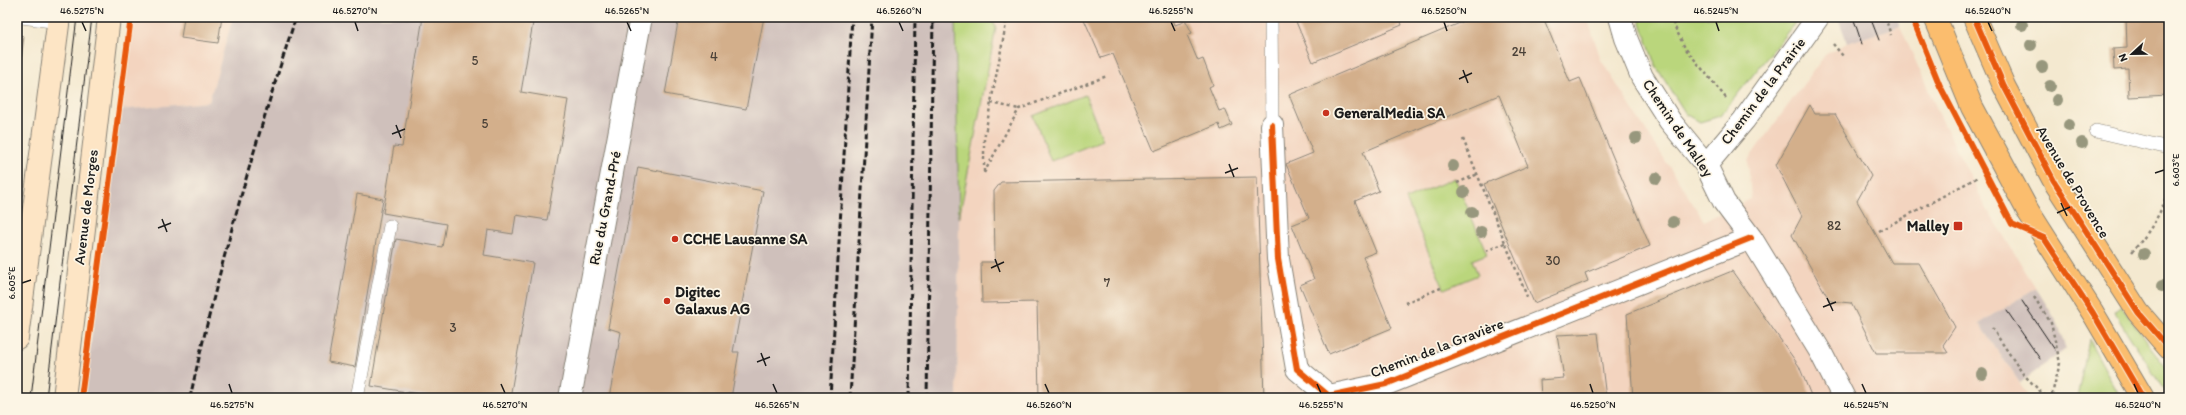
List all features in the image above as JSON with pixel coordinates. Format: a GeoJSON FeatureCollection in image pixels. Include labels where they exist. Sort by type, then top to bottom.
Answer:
{"type":"FeatureCollection","features":[{"type":"Feature","properties":{"kind":"main road","name":"Avenue de Morges"},"geometry":{"type":"LineString","coordinates":[[64,398],[109,17]]}},
{"type":"Feature","properties":{"kind":"main road"},"geometry":{"type":"LineString","coordinates":[[1935,17],[1972,107],[2036,225],[2093,313],[2143,398]]}},
{"type":"Feature","properties":{"kind":"main road","name":"Avenue de Provence"},"geometry":{"type":"LineString","coordinates":[[1974,17],[2004,86],[2054,181],[2138,312],[2169,348]]}},
{"type":"Feature","properties":{"kind":"main road"},"geometry":{"type":"LineString","coordinates":[[17,338],[59,20]]}},
{"type":"Feature","properties":{"kind":"main road"},"geometry":{"type":"LineString","coordinates":[[2130,376],[2136,398]]}},
{"type":"Feature","properties":{"kind":"street","name":"Rue du Grand-Pré"},"geometry":{"type":"LineString","coordinates":[[570,398],[641,17]]}},
{"type":"Feature","properties":{"kind":"street","name":"Chemin de Malley"},"geometry":{"type":"LineString","coordinates":[[1620,17],[1626,38],[1642,77],[1670,121],[1706,165],[1724,202],[1751,238],[1820,350],[1844,398]]}},
{"type":"Feature","properties":{"kind":"street","name":"Chemin de la Prairie"},"geometry":{"type":"LineString","coordinates":[[1706,165],[1744,120],[1818,17]]}},
{"type":"Feature","properties":{"kind":"street","name":"Chemin de la Gravière"},"geometry":{"type":"LineString","coordinates":[[1272,125],[1278,259],[1297,368],[1329,396],[1386,384],[1751,238]]}},
{"type":"Feature","properties":{"kind":"lane"},"geometry":{"type":"LineString","coordinates":[[22,17],[59,20]]}},
{"type":"Feature","properties":{"kind":"lane","name":"Chemin de la Gravière"},"geometry":{"type":"LineString","coordinates":[[1270,17],[1272,125]]}},
{"type":"Feature","properties":{"kind":"lane"},"geometry":{"type":"LineString","coordinates":[[2096,131],[2169,148]]}},
{"type":"Feature","properties":{"kind":"lane"},"geometry":{"type":"LineString","coordinates":[[357,398],[390,226]]}},
{"type":"Feature","properties":{"kind":"path"},"geometry":{"type":"LineString","coordinates":[[1003,17],[1006,24],[984,139],[984,173],[1019,109]]}},
{"type":"Feature","properties":{"kind":"path"},"geometry":{"type":"LineString","coordinates":[[1670,17],[1685,48],[1744,120]]}},
{"type":"Feature","properties":{"kind":"path"},"geometry":{"type":"LineString","coordinates":[[1885,17],[1891,35]]}},
{"type":"Feature","properties":{"kind":"path"},"geometry":{"type":"LineString","coordinates":[[991,103],[1019,109],[1107,76]]}},
{"type":"Feature","properties":{"kind":"path"},"geometry":{"type":"LineString","coordinates":[[1464,139],[1538,323]]}},
{"type":"Feature","properties":{"kind":"path"},"geometry":{"type":"LineString","coordinates":[[1457,183],[1478,174]]}},
{"type":"Feature","properties":{"kind":"path"},"geometry":{"type":"LineString","coordinates":[[1879,231],[1978,177]]}},
{"type":"Feature","properties":{"kind":"path"},"geometry":{"type":"LineString","coordinates":[[2132,252],[2146,236],[2162,212],[2169,190]]}},
{"type":"Feature","properties":{"kind":"path"},"geometry":{"type":"LineString","coordinates":[[1486,251],[1505,243]]}},
{"type":"Feature","properties":{"kind":"path"},"geometry":{"type":"LineString","coordinates":[[1405,303],[1443,287]]}},
{"type":"Feature","properties":{"kind":"path"},"geometry":{"type":"LineString","coordinates":[[2034,297],[2051,323],[2058,351],[2060,363],[2051,398]]}},
{"type":"Feature","properties":{"kind":"path"},"geometry":{"type":"LineString","coordinates":[[1992,328],[2024,374],[2047,398]]}},
{"type":"Feature","properties":{"kind":"shaded area"},"geometry":{"type":"Polygon","coordinates":[[[128,17],[233,17],[209,102],[119,110],[128,17]]]}},
{"type":"Feature","properties":{"kind":"shaded area"},"geometry":{"type":"Polygon","coordinates":[[[233,17],[955,17],[959,218],[957,398],[84,398],[119,110],[209,102],[233,17]]]}},
{"type":"Feature","properties":{"kind":"shaded area"},"geometry":{"type":"Polygon","coordinates":[[[955,17],[1587,17],[1601,60],[1704,221],[1751,199],[1748,160],[1825,55],[1847,43],[1900,26],[1940,116],[1985,206],[2036,288],[1979,324],[2030,398],[957,398],[959,218],[955,17]]]}},
{"type":"Feature","properties":{"kind":"shaded area"},"geometry":{"type":"Polygon","coordinates":[[[1838,17],[1896,17],[1900,26],[1847,43],[1838,17]]]}},
{"type":"Feature","properties":{"kind":"shaded area"},"geometry":{"type":"Polygon","coordinates":[[[2036,288],[2057,322],[2066,349],[2020,383],[1979,324],[2036,288]]]}},
{"type":"Feature","properties":{"kind":"green space"},"geometry":{"type":"Polygon","coordinates":[[[955,17],[991,17],[996,28],[959,218],[955,17]]]}},
{"type":"Feature","properties":{"kind":"green space"},"geometry":{"type":"Polygon","coordinates":[[[1639,17],[1795,17],[1794,24],[1720,116],[1700,122],[1686,114],[1655,65],[1639,17]]]}},
{"type":"Feature","properties":{"kind":"green space"},"geometry":{"type":"Polygon","coordinates":[[[1085,95],[1103,140],[1051,161],[1033,116],[1085,95]]]}},
{"type":"Feature","properties":{"kind":"green space"},"geometry":{"type":"Polygon","coordinates":[[[1455,178],[1487,254],[1472,260],[1478,275],[1444,289],[1406,199],[1455,178]]]}},
{"type":"Feature","properties":{"kind":"green space"},"geometry":{"type":"Polygon","coordinates":[[[2121,306],[2169,372],[2169,398],[2114,312],[2121,306]]]}},
{"type":"Feature","properties":{"kind":"green space"},"geometry":{"type":"Polygon","coordinates":[[[2089,340],[2121,398],[2077,398],[2089,340]]]}},
{"type":"Feature","properties":{"kind":"building"},"geometry":{"type":"Polygon","coordinates":[[[184,17],[222,17],[218,43],[181,38],[184,17]]]}},
{"type":"Feature","properties":{"kind":"building"},"geometry":{"type":"Polygon","coordinates":[[[423,17],[534,17],[521,92],[568,100],[547,220],[516,215],[513,234],[488,230],[484,255],[533,263],[510,398],[443,398],[371,386],[396,239],[442,247],[446,224],[383,213],[394,146],[402,147],[423,17]]]}},
{"type":"Feature","properties":{"kind":"building"},"geometry":{"type":"Polygon","coordinates":[[[679,17],[764,17],[746,109],[665,94],[679,17]]]}},
{"type":"Feature","properties":{"kind":"building"},"geometry":{"type":"Polygon","coordinates":[[[1083,17],[1172,17],[1175,25],[1186,21],[1192,33],[1187,35],[1198,61],[1203,59],[1213,85],[1209,87],[1219,111],[1225,109],[1232,125],[1221,130],[1219,124],[1154,151],[1113,54],[1101,58],[1083,17]]]}},
{"type":"Feature","properties":{"kind":"building"},"geometry":{"type":"Polygon","coordinates":[[[1294,17],[1399,17],[1402,25],[1313,62],[1294,17]]]}},
{"type":"Feature","properties":{"kind":"building"},"geometry":{"type":"Polygon","coordinates":[[[1466,17],[1543,17],[1570,82],[1580,78],[1650,246],[1585,273],[1588,281],[1534,303],[1484,184],[1528,166],[1499,95],[1363,152],[1379,191],[1355,201],[1376,252],[1363,257],[1392,328],[1329,354],[1300,285],[1314,279],[1292,225],[1309,218],[1286,164],[1313,153],[1289,95],[1467,20],[1466,17]]]}},
{"type":"Feature","properties":{"kind":"building"},"geometry":{"type":"Polygon","coordinates":[[[2126,17],[2169,17],[2169,95],[2129,97],[2128,69],[2114,70],[2113,49],[2127,48],[2126,17]]]}},
{"type":"Feature","properties":{"kind":"building"},"geometry":{"type":"Polygon","coordinates":[[[17,35],[24,36],[18,84],[17,84],[17,35]]]}},
{"type":"Feature","properties":{"kind":"building"},"geometry":{"type":"Polygon","coordinates":[[[1810,105],[1815,114],[1835,114],[1871,176],[1857,201],[1892,263],[1919,263],[1955,327],[1943,345],[1948,353],[1876,353],[1851,303],[1830,301],[1792,235],[1802,216],[1776,165],[1810,105]]]}},
{"type":"Feature","properties":{"kind":"building"},"geometry":{"type":"Polygon","coordinates":[[[638,167],[763,191],[733,352],[739,352],[731,398],[609,398],[621,332],[608,328],[638,167]]]}},
{"type":"Feature","properties":{"kind":"building"},"geometry":{"type":"Polygon","coordinates":[[[1257,177],[1264,398],[1039,398],[1037,302],[982,303],[981,262],[995,262],[994,191],[1001,182],[1257,177]]]}},
{"type":"Feature","properties":{"kind":"building"},"geometry":{"type":"Polygon","coordinates":[[[357,194],[383,199],[355,367],[328,362],[357,194]]]}},
{"type":"Feature","properties":{"kind":"building"},"geometry":{"type":"Polygon","coordinates":[[[1732,271],[1799,366],[1812,398],[1633,398],[1627,314],[1732,271]]]}},
{"type":"Feature","properties":{"kind":"building"},"geometry":{"type":"Polygon","coordinates":[[[1598,333],[1606,398],[1541,398],[1540,380],[1564,378],[1557,335],[1598,333]]]}},
{"type":"Feature","properties":{"kind":"tram line"},"geometry":{"type":"LineString","coordinates":[[31,398],[77,17]]}},
{"type":"Feature","properties":{"kind":"tram line"},"geometry":{"type":"LineString","coordinates":[[46,398],[92,17]]}},
{"type":"Feature","properties":{"kind":"tram line"},"geometry":{"type":"LineString","coordinates":[[1853,17],[1862,44]]}},
{"type":"Feature","properties":{"kind":"tram line"},"geometry":{"type":"LineString","coordinates":[[1870,17],[1879,40]]}},
{"type":"Feature","properties":{"kind":"tram line"},"geometry":{"type":"LineString","coordinates":[[2022,301],[2055,350]]}},
{"type":"Feature","properties":{"kind":"tram line"},"geometry":{"type":"LineString","coordinates":[[2007,311],[2040,359]]}},
{"type":"Feature","properties":{"kind":"railway"},"geometry":{"type":"LineString","coordinates":[[190,398],[238,206],[296,17]]}},
{"type":"Feature","properties":{"kind":"railway"},"geometry":{"type":"LineString","coordinates":[[830,398],[852,17]]}},
{"type":"Feature","properties":{"kind":"railway"},"geometry":{"type":"LineString","coordinates":[[850,398],[872,17]]}},
{"type":"Feature","properties":{"kind":"railway"},"geometry":{"type":"LineString","coordinates":[[909,398],[915,17]]}},
{"type":"Feature","properties":{"kind":"railway"},"geometry":{"type":"LineString","coordinates":[[927,398],[933,17]]}},
{"type":"Feature","properties":{"kind":"cycle path"},"geometry":{"type":"LineString","coordinates":[[81,398],[131,17]]}},
{"type":"Feature","properties":{"kind":"cycle path"},"geometry":{"type":"LineString","coordinates":[[1912,17],[1940,86],[2012,224],[2044,238],[2093,313],[2143,398]]}},
{"type":"Feature","properties":{"kind":"cycle path"},"geometry":{"type":"LineString","coordinates":[[1974,17],[2004,86],[2054,181],[2138,312],[2169,348]]}},
{"type":"Feature","properties":{"kind":"cycle path"},"geometry":{"type":"LineString","coordinates":[[1272,125],[1278,259],[1297,369],[1329,396],[1386,384],[1751,238]]}},
{"type":"Feature","properties":{"kind":"place","name":"GeneralMedia SA"},"geometry":{"type":"Point","coordinates":[1326,113]}},
{"type":"Feature","properties":{"kind":"place","name":"Malley"},"geometry":{"type":"Point","coordinates":[1958,226]}},
{"type":"Feature","properties":{"kind":"place","name":"CCHE Lausanne SA"},"geometry":{"type":"Point","coordinates":[675,239]}},
{"type":"Feature","properties":{"kind":"place","name":"Digitec Galaxus AG"},"geometry":{"type":"Point","coordinates":[667,301]}}]}
